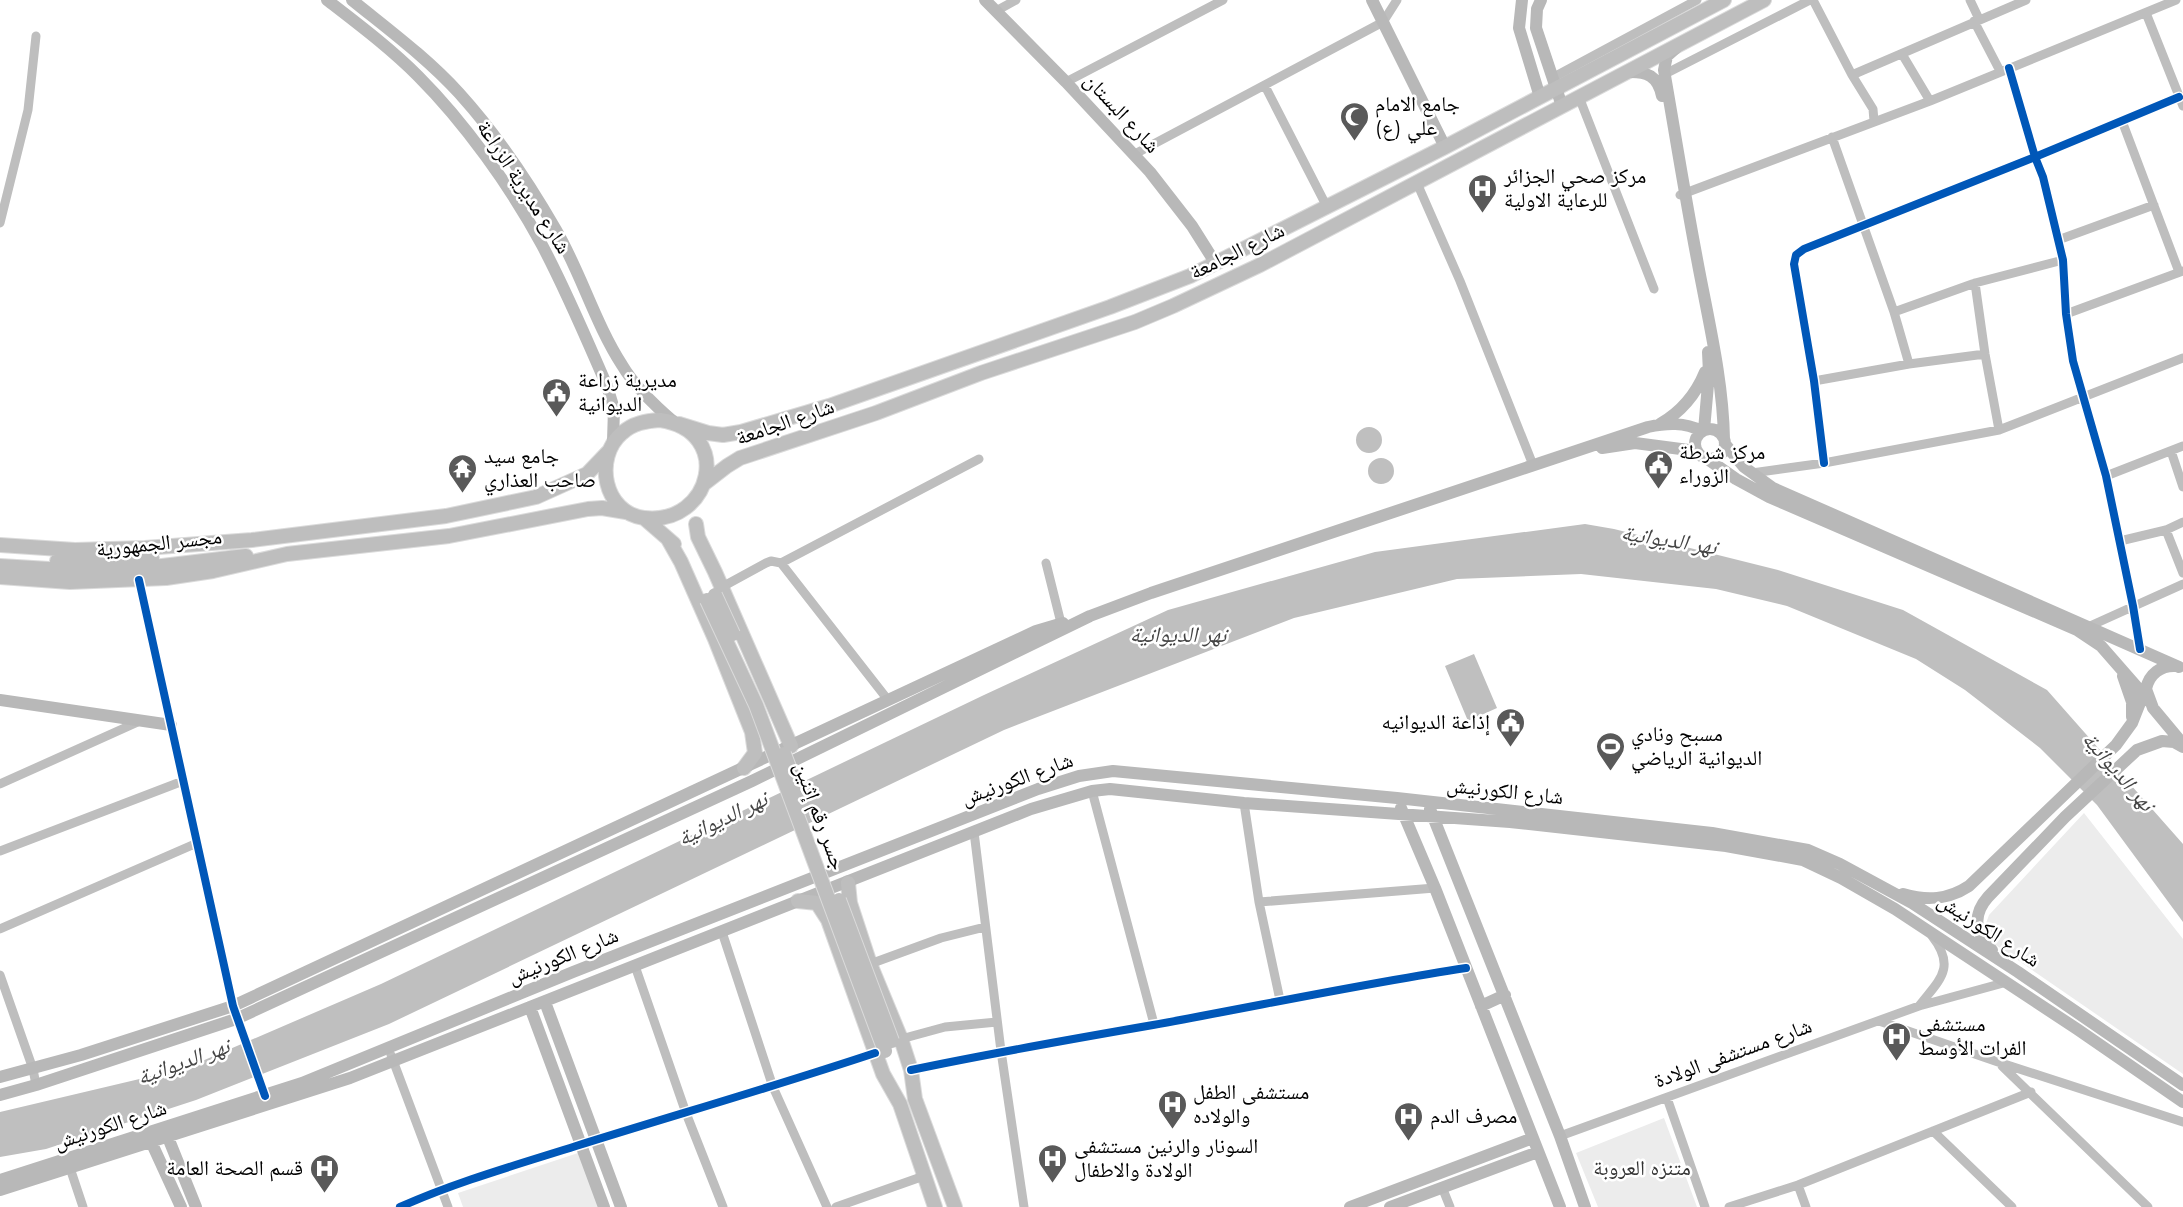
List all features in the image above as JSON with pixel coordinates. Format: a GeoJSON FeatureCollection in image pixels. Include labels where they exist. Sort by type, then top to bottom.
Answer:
{"type":"FeatureCollection","features":[{"type":"Feature","properties":{"kind":"main road","name":"شارع مديرية الزراعة"},"geometry":{"type":"LineString","coordinates":[[327,0],[387,47],[419,77],[474,141],[506,188],[541,244],[607,386],[614,409],[611,447]]}},
{"type":"Feature","properties":{"kind":"main road","name":"شارع مديرية الزراعة"},"geometry":{"type":"LineString","coordinates":[[352,0],[421,56],[458,92],[493,132],[521,171],[558,233],[621,364],[652,402],[676,423]]}},
{"type":"Feature","properties":{"kind":"main road","name":"شارع البستان"},"geometry":{"type":"LineString","coordinates":[[985,0],[1066,82],[1133,155],[1183,213],[1216,264]]}},
{"type":"Feature","properties":{"kind":"main road"},"geometry":{"type":"LineString","coordinates":[[1372,0],[1445,147]]}},
{"type":"Feature","properties":{"kind":"main road"},"geometry":{"type":"LineString","coordinates":[[1522,0],[1519,28],[1540,97]]}},
{"type":"Feature","properties":{"kind":"main road"},"geometry":{"type":"LineString","coordinates":[[1540,0],[1535,20],[1536,28],[1562,106]]}},
{"type":"Feature","properties":{"kind":"main road","name":"شارع الجامعة"},"geometry":{"type":"LineString","coordinates":[[676,423],[708,433],[723,435],[741,432],[829,406],[1166,286],[1216,264],[1445,147],[1540,97],[1554,83],[1586,74],[1725,0]]}},
{"type":"Feature","properties":{"kind":"main road","name":"شارع الجامعة"},"geometry":{"type":"LineString","coordinates":[[704,486],[740,458],[876,413],[981,373],[1135,322],[1173,306],[1260,265],[1764,0]]}},
{"type":"Feature","properties":{"kind":"main road"},"geometry":{"type":"LineString","coordinates":[[1684,41],[1667,56],[1664,67],[1709,363],[1703,431],[1695,442],[1696,452],[1758,492],[1825,523],[2077,630],[2101,646],[2147,694],[2183,745]]}},
{"type":"Feature","properties":{"kind":"main road"},"geometry":{"type":"LineString","coordinates":[[1626,72],[1647,73],[1656,80],[1660,87],[1721,388],[1725,442],[1722,454],[1709,460]]}},
{"type":"Feature","properties":{"kind":"main road"},"geometry":{"type":"LineString","coordinates":[[1585,94],[1586,90],[1581,84],[1586,74]]}},
{"type":"Feature","properties":{"kind":"main road"},"geometry":{"type":"LineString","coordinates":[[1252,245],[1260,265]]}},
{"type":"Feature","properties":{"kind":"main road"},"geometry":{"type":"LineString","coordinates":[[1166,286],[1173,306]]}},
{"type":"Feature","properties":{"kind":"main road"},"geometry":{"type":"LineString","coordinates":[[0,1095],[236,1019],[797,760],[1090,616],[1151,593],[1658,425],[1673,416],[1691,397],[1700,384],[1709,363]]}},
{"type":"Feature","properties":{"kind":"main road"},"geometry":{"type":"LineString","coordinates":[[0,545],[39,549],[145,548],[266,538],[446,516],[536,497],[587,474],[623,432],[634,425],[653,420],[676,423],[694,435],[703,448],[708,469],[694,535],[699,559],[797,760]]}},
{"type":"Feature","properties":{"kind":"main road"},"geometry":{"type":"LineString","coordinates":[[1658,425],[1683,424],[1703,431],[1719,432],[1752,473],[1773,488],[2177,664]]}},
{"type":"Feature","properties":{"kind":"main road"},"geometry":{"type":"LineString","coordinates":[[1571,452],[1635,443],[1696,452]]}},
{"type":"Feature","properties":{"kind":"main road"},"geometry":{"type":"LineString","coordinates":[[611,447],[605,465],[609,489],[626,512]]}},
{"type":"Feature","properties":{"kind":"main road"},"geometry":{"type":"LineString","coordinates":[[644,518],[675,514],[688,504],[704,486]]}},
{"type":"Feature","properties":{"kind":"main road"},"geometry":{"type":"LineString","coordinates":[[0,577],[70,582],[139,580],[213,571],[287,554],[449,536],[602,508],[644,518],[668,538],[715,594]]}},
{"type":"Feature","properties":{"kind":"main road","name":"مجسر الجمهورية"},"geometry":{"type":"LineString","coordinates":[[0,566],[120,571],[194,557],[266,538]]}},
{"type":"Feature","properties":{"kind":"main road"},"geometry":{"type":"LineString","coordinates":[[668,538],[715,639],[752,732],[755,753],[744,768]]}},
{"type":"Feature","properties":{"kind":"main road","name":"مجسر الجمهورية"},"geometry":{"type":"LineString","coordinates":[[0,557],[106,561],[287,554]]}},
{"type":"Feature","properties":{"kind":"main road","name":"جسر رقم إثنين"},"geometry":{"type":"LineString","coordinates":[[715,594],[793,775],[888,1046]]}},
{"type":"Feature","properties":{"kind":"main road"},"geometry":{"type":"LineString","coordinates":[[0,1077],[33,1069],[233,1006],[1036,631],[1090,616]]}},
{"type":"Feature","properties":{"kind":"main road"},"geometry":{"type":"LineString","coordinates":[[2101,646],[2128,686],[2133,712],[2130,726]]}},
{"type":"Feature","properties":{"kind":"main road"},"geometry":{"type":"LineString","coordinates":[[1889,890],[1930,899],[1960,892],[2116,745],[2138,712],[2157,671],[2177,664]]}},
{"type":"Feature","properties":{"kind":"main road"},"geometry":{"type":"LineString","coordinates":[[0,700],[171,725]]}},
{"type":"Feature","properties":{"kind":"main road"},"geometry":{"type":"LineString","coordinates":[[2003,963],[1978,933],[1978,913],[1988,897],[2065,817],[2137,750],[2162,741],[2183,745]]}},
{"type":"Feature","properties":{"kind":"main road"},"geometry":{"type":"LineString","coordinates":[[744,768],[752,781]]}},
{"type":"Feature","properties":{"kind":"main road"},"geometry":{"type":"LineString","coordinates":[[1110,789],[1113,771]]}},
{"type":"Feature","properties":{"kind":"main road","name":"شارع الكورنيش"},"geometry":{"type":"LineString","coordinates":[[0,1180],[150,1137],[264,1094],[328,1073],[573,972],[1048,785],[1079,776],[1113,771],[1397,798],[1712,833],[1808,850],[1889,890],[2083,1016],[2183,1085]]}},
{"type":"Feature","properties":{"kind":"main road"},"geometry":{"type":"LineString","coordinates":[[1048,785],[1050,802]]}},
{"type":"Feature","properties":{"kind":"main road"},"geometry":{"type":"LineString","coordinates":[[1281,786],[1281,806]]}},
{"type":"Feature","properties":{"kind":"main road","name":"شارع الكورنيش"},"geometry":{"type":"LineString","coordinates":[[165,1132],[300,1096],[530,1008],[1050,802],[1092,791],[1110,789],[1244,803],[1510,822],[1715,845],[1803,860],[1841,878],[1895,909],[2183,1102]]}},
{"type":"Feature","properties":{"kind":"main road"},"geometry":{"type":"LineString","coordinates":[[1397,798],[1435,888],[1560,1207]]}},
{"type":"Feature","properties":{"kind":"main road"},"geometry":{"type":"LineString","coordinates":[[1427,802],[1505,995],[1585,1207]]}},
{"type":"Feature","properties":{"kind":"main road"},"geometry":{"type":"LineString","coordinates":[[848,883],[848,898],[870,964],[900,1104],[935,1207]]}},
{"type":"Feature","properties":{"kind":"main road"},"geometry":{"type":"LineString","coordinates":[[798,900],[817,903],[828,920],[915,1099],[955,1207]]}},
{"type":"Feature","properties":{"kind":"main road"},"geometry":{"type":"LineString","coordinates":[[573,972],[578,988]]}},
{"type":"Feature","properties":{"kind":"main road"},"geometry":{"type":"LineString","coordinates":[[1481,1006],[1505,995]]}},
{"type":"Feature","properties":{"kind":"main road"},"geometry":{"type":"LineString","coordinates":[[545,1002],[621,1207]]}},
{"type":"Feature","properties":{"kind":"main road"},"geometry":{"type":"LineString","coordinates":[[530,1008],[604,1207]]}},
{"type":"Feature","properties":{"kind":"main road"},"geometry":{"type":"LineString","coordinates":[[2077,1029],[2083,1016]]}},
{"type":"Feature","properties":{"kind":"main road"},"geometry":{"type":"LineString","coordinates":[[405,1040],[401,1044],[401,1051],[411,1054]]}},
{"type":"Feature","properties":{"kind":"main road"},"geometry":{"type":"LineString","coordinates":[[888,1046],[911,1070],[915,1099]]}},
{"type":"Feature","properties":{"kind":"main road"},"geometry":{"type":"LineString","coordinates":[[165,1132],[196,1207]]}},
{"type":"Feature","properties":{"kind":"main road"},"geometry":{"type":"LineString","coordinates":[[150,1137],[181,1207]]}},
{"type":"Feature","properties":{"kind":"main road","name":"شارع الكورنيش"},"geometry":{"type":"LineString","coordinates":[[0,1190],[70,1168],[150,1137]]}},
{"type":"Feature","properties":{"kind":"main road"},"geometry":{"type":"LineString","coordinates":[[1350,1207],[1533,1138]]}},
{"type":"Feature","properties":{"kind":"main road"},"geometry":{"type":"LineString","coordinates":[[1390,1207],[1538,1152]]}},
{"type":"Feature","properties":{"kind":"street"},"geometry":{"type":"LineString","coordinates":[[996,11],[1016,0]]}},
{"type":"Feature","properties":{"kind":"street"},"geometry":{"type":"LineString","coordinates":[[1066,82],[1223,0]]}},
{"type":"Feature","properties":{"kind":"street"},"geometry":{"type":"LineString","coordinates":[[1133,155],[1383,22],[1397,0]]}},
{"type":"Feature","properties":{"kind":"street"},"geometry":{"type":"LineString","coordinates":[[1554,83],[1697,0]]}},
{"type":"Feature","properties":{"kind":"street"},"geometry":{"type":"LineString","coordinates":[[1665,74],[1812,0],[1852,75],[1874,109],[1874,121]]}},
{"type":"Feature","properties":{"kind":"street"},"geometry":{"type":"LineString","coordinates":[[1970,0],[1977,20],[2005,70],[2043,177],[2063,260],[2066,314],[2073,361],[2106,476],[2140,649]]}},
{"type":"Feature","properties":{"kind":"street"},"geometry":{"type":"LineString","coordinates":[[1852,75],[2026,0]]}},
{"type":"Feature","properties":{"kind":"street"},"geometry":{"type":"LineString","coordinates":[[1682,194],[1930,101],[2176,0]]}},
{"type":"Feature","properties":{"kind":"street"},"geometry":{"type":"LineString","coordinates":[[1824,463],[1814,381],[1794,264],[1796,255],[1804,249],[2122,121],[2181,102],[2146,13]]}},
{"type":"Feature","properties":{"kind":"street"},"geometry":{"type":"LineString","coordinates":[[1,217],[28,110],[36,36]]}},
{"type":"Feature","properties":{"kind":"street"},"geometry":{"type":"LineString","coordinates":[[1902,54],[1930,101]]}},
{"type":"Feature","properties":{"kind":"street"},"geometry":{"type":"LineString","coordinates":[[1265,86],[1327,207]]}},
{"type":"Feature","properties":{"kind":"street"},"geometry":{"type":"LineString","coordinates":[[1585,94],[1654,289]]}},
{"type":"Feature","properties":{"kind":"street"},"geometry":{"type":"LineString","coordinates":[[2066,314],[2181,271],[2122,121]]}},
{"type":"Feature","properties":{"kind":"street"},"geometry":{"type":"LineString","coordinates":[[1832,137],[1894,312],[1909,364]]}},
{"type":"Feature","properties":{"kind":"street"},"geometry":{"type":"LineString","coordinates":[[1417,183],[1460,281],[1533,465]]}},
{"type":"Feature","properties":{"kind":"street"},"geometry":{"type":"LineString","coordinates":[[2058,240],[2154,205]]}},
{"type":"Feature","properties":{"kind":"street"},"geometry":{"type":"LineString","coordinates":[[1894,312],[1975,283],[2063,260]]}},
{"type":"Feature","properties":{"kind":"street"},"geometry":{"type":"LineString","coordinates":[[1975,283],[1999,430]]}},
{"type":"Feature","properties":{"kind":"street"},"geometry":{"type":"LineString","coordinates":[[1814,381],[1909,364],[1985,354]]}},
{"type":"Feature","properties":{"kind":"street"},"geometry":{"type":"LineString","coordinates":[[1752,473],[1824,463],[1999,430],[2183,358]]}},
{"type":"Feature","properties":{"kind":"street"},"geometry":{"type":"LineString","coordinates":[[2106,476],[2183,446]]}},
{"type":"Feature","properties":{"kind":"street"},"geometry":{"type":"LineString","coordinates":[[2171,451],[2183,487]]}},
{"type":"Feature","properties":{"kind":"street"},"geometry":{"type":"LineString","coordinates":[[715,594],[766,563],[771,561],[781,563],[979,459]]}},
{"type":"Feature","properties":{"kind":"street"},"geometry":{"type":"LineString","coordinates":[[2120,541],[2166,530],[2183,522]]}},
{"type":"Feature","properties":{"kind":"street"},"geometry":{"type":"LineString","coordinates":[[2166,530],[2183,573]]}},
{"type":"Feature","properties":{"kind":"street"},"geometry":{"type":"LineString","coordinates":[[1046,562],[1061,623]]}},
{"type":"Feature","properties":{"kind":"street"},"geometry":{"type":"LineString","coordinates":[[781,563],[888,700]]}},
{"type":"Feature","properties":{"kind":"street"},"geometry":{"type":"LineString","coordinates":[[139,580],[236,1019],[264,1094]]}},
{"type":"Feature","properties":{"kind":"street"},"geometry":{"type":"LineString","coordinates":[[2090,626],[2183,584]]}},
{"type":"Feature","properties":{"kind":"street"},"geometry":{"type":"LineString","coordinates":[[0,784],[142,721]]}},
{"type":"Feature","properties":{"kind":"street"},"geometry":{"type":"LineString","coordinates":[[0,851],[183,781]]}},
{"type":"Feature","properties":{"kind":"street"},"geometry":{"type":"LineString","coordinates":[[1092,791],[1154,1024]]}},
{"type":"Feature","properties":{"kind":"street"},"geometry":{"type":"LineString","coordinates":[[1244,803],[1259,902],[1280,1000]]}},
{"type":"Feature","properties":{"kind":"street"},"geometry":{"type":"LineString","coordinates":[[974,832],[997,1022],[1024,1207]]}},
{"type":"Feature","properties":{"kind":"street"},"geometry":{"type":"LineString","coordinates":[[0,929],[196,843]]}},
{"type":"Feature","properties":{"kind":"street"},"geometry":{"type":"LineString","coordinates":[[1259,902],[1435,888]]}},
{"type":"Feature","properties":{"kind":"street"},"geometry":{"type":"LineString","coordinates":[[870,964],[942,938],[985,927]]}},
{"type":"Feature","properties":{"kind":"street"},"geometry":{"type":"LineString","coordinates":[[722,932],[772,1087],[827,1207]]}},
{"type":"Feature","properties":{"kind":"street"},"geometry":{"type":"LineString","coordinates":[[1919,1006],[1938,982],[1945,963],[1940,946],[1928,932]]}},
{"type":"Feature","properties":{"kind":"street"},"geometry":{"type":"LineString","coordinates":[[635,966],[686,1113],[723,1207]]}},
{"type":"Feature","properties":{"kind":"street"},"geometry":{"type":"LineString","coordinates":[[911,1070],[1371,982],[1466,968]]}},
{"type":"Feature","properties":{"kind":"street"},"geometry":{"type":"LineString","coordinates":[[0,975],[33,1069],[36,1085]]}},
{"type":"Feature","properties":{"kind":"street","name":"شارع مستشفى الولادة"},"geometry":{"type":"LineString","coordinates":[[1560,1136],[1919,1006],[2007,982]]}},
{"type":"Feature","properties":{"kind":"street"},"geometry":{"type":"LineString","coordinates":[[1879,1021],[2183,1122]]}},
{"type":"Feature","properties":{"kind":"street"},"geometry":{"type":"LineString","coordinates":[[400,1207],[441,1188],[597,1138],[772,1087],[945,1027],[997,1022]]}},
{"type":"Feature","properties":{"kind":"street"},"geometry":{"type":"LineString","coordinates":[[387,1047],[448,1207]]}},
{"type":"Feature","properties":{"kind":"street"},"geometry":{"type":"LineString","coordinates":[[1998,1062],[2148,1207]]}},
{"type":"Feature","properties":{"kind":"street"},"geometry":{"type":"LineString","coordinates":[[1730,1207],[1798,1185],[2031,1092]]}},
{"type":"Feature","properties":{"kind":"street"},"geometry":{"type":"LineString","coordinates":[[1667,1098],[1705,1207]]}},
{"type":"Feature","properties":{"kind":"street"},"geometry":{"type":"LineString","coordinates":[[1933,1131],[2012,1207]]}},
{"type":"Feature","properties":{"kind":"street"},"geometry":{"type":"LineString","coordinates":[[70,1168],[83,1207]]}},
{"type":"Feature","properties":{"kind":"street"},"geometry":{"type":"LineString","coordinates":[[841,1206],[924,1176]]}},
{"type":"Feature","properties":{"kind":"street"},"geometry":{"type":"LineString","coordinates":[[1798,1185],[1806,1207]]}},
{"type":"Feature","properties":{"kind":"street"},"geometry":{"type":"LineString","coordinates":[[1442,1187],[1450,1207]]}},
{"type":"Feature","properties":{"kind":"green space"},"geometry":{"type":"Polygon","coordinates":[[[2084,813],[2183,939],[2183,1074],[1987,939],[1984,929],[1989,915],[2084,813]]]}},
{"type":"Feature","properties":{"kind":"green space","name":"متنزه العروبة"},"geometry":{"type":"Polygon","coordinates":[[[1664,1118],[1697,1207],[1598,1207],[1576,1153],[1664,1118]]]}},
{"type":"Feature","properties":{"kind":"green space"},"geometry":{"type":"Polygon","coordinates":[[[581,1152],[604,1207],[463,1207],[458,1193],[581,1152]]]}},
{"type":"Feature","properties":{"kind":"water"},"geometry":{"type":"Polygon","coordinates":[[[1369,427],[1378,431],[1382,440],[1378,449],[1369,453],[1360,449],[1356,440],[1360,431],[1369,427]]]}},
{"type":"Feature","properties":{"kind":"water"},"geometry":{"type":"Polygon","coordinates":[[[1381,458],[1390,462],[1394,471],[1390,480],[1381,484],[1372,480],[1368,471],[1372,462],[1381,458]]]}},
{"type":"Feature","properties":{"kind":"water","name":"نهر الديوانية"},"geometry":{"type":"Polygon","coordinates":[[[1585,524],[1614,529],[1778,570],[1903,610],[2047,690],[2183,844],[2183,922],[2097,805],[2040,748],[1965,690],[1916,659],[1787,606],[1716,589],[1581,574],[1457,579],[1294,618],[1004,730],[389,1024],[196,1100],[46,1149],[0,1157],[0,1112],[186,1068],[381,984],[984,695],[1168,610],[1375,552],[1585,524]]]}},
{"type":"Feature","properties":{"kind":"water"},"geometry":{"type":"Polygon","coordinates":[[[1474,654],[1497,708],[1468,721],[1445,666],[1474,654]]]}},
{"type":"Feature","properties":{"kind":"cycle path"},"geometry":{"type":"LineString","coordinates":[[2009,68],[2043,177],[2063,260],[2066,314],[2073,361],[2106,476],[2140,649]]}},
{"type":"Feature","properties":{"kind":"cycle path"},"geometry":{"type":"LineString","coordinates":[[1824,463],[1814,381],[1794,264],[1796,255],[1804,249],[2179,97]]}},
{"type":"Feature","properties":{"kind":"cycle path"},"geometry":{"type":"LineString","coordinates":[[139,580],[233,1006],[265,1096]]}},
{"type":"Feature","properties":{"kind":"cycle path"},"geometry":{"type":"LineString","coordinates":[[911,1070],[1466,968]]}},
{"type":"Feature","properties":{"kind":"cycle path"},"geometry":{"type":"LineString","coordinates":[[400,1207],[487,1174],[875,1053]]}},
{"type":"Feature","properties":{"kind":"place","name":"جامع الامام علي (ع)"},"geometry":{"type":"Point","coordinates":[1354,142]}},
{"type":"Feature","properties":{"kind":"place","name":"مركز صحي الجزائر للرعاية الاولية"},"geometry":{"type":"Point","coordinates":[1483,214]}},
{"type":"Feature","properties":{"kind":"place","name":"مديرية زراعة الديوانية"},"geometry":{"type":"Point","coordinates":[557,418]}},
{"type":"Feature","properties":{"kind":"place","name":"مركز شرطة الزوراء"},"geometry":{"type":"Point","coordinates":[1658,490]}},
{"type":"Feature","properties":{"kind":"place","name":"جامع سيد صاحب العذاري"},"geometry":{"type":"Point","coordinates":[463,494]}},
{"type":"Feature","properties":{"kind":"place","name":"إذاعة الديوانيه"},"geometry":{"type":"Point","coordinates":[1511,748]}},
{"type":"Feature","properties":{"kind":"place","name":"مسبح ونادي الديوانية الرياضي"},"geometry":{"type":"Point","coordinates":[1610,772]}},
{"type":"Feature","properties":{"kind":"place","name":"مستشفى الفرات الأوسط"},"geometry":{"type":"Point","coordinates":[1897,1062]}},
{"type":"Feature","properties":{"kind":"place","name":"مستشفى الطفل والولاده"},"geometry":{"type":"Point","coordinates":[1172,1130]}},
{"type":"Feature","properties":{"kind":"place","name":"مصرف الدم"},"geometry":{"type":"Point","coordinates":[1409,1142]}},
{"type":"Feature","properties":{"kind":"place","name":"السونار والرنين مستشفى الولادة والاطفال"},"geometry":{"type":"Point","coordinates":[1053,1184]}},
{"type":"Feature","properties":{"kind":"place","name":"قسم الصحة العامة"},"geometry":{"type":"Point","coordinates":[324,1194]}}]}
